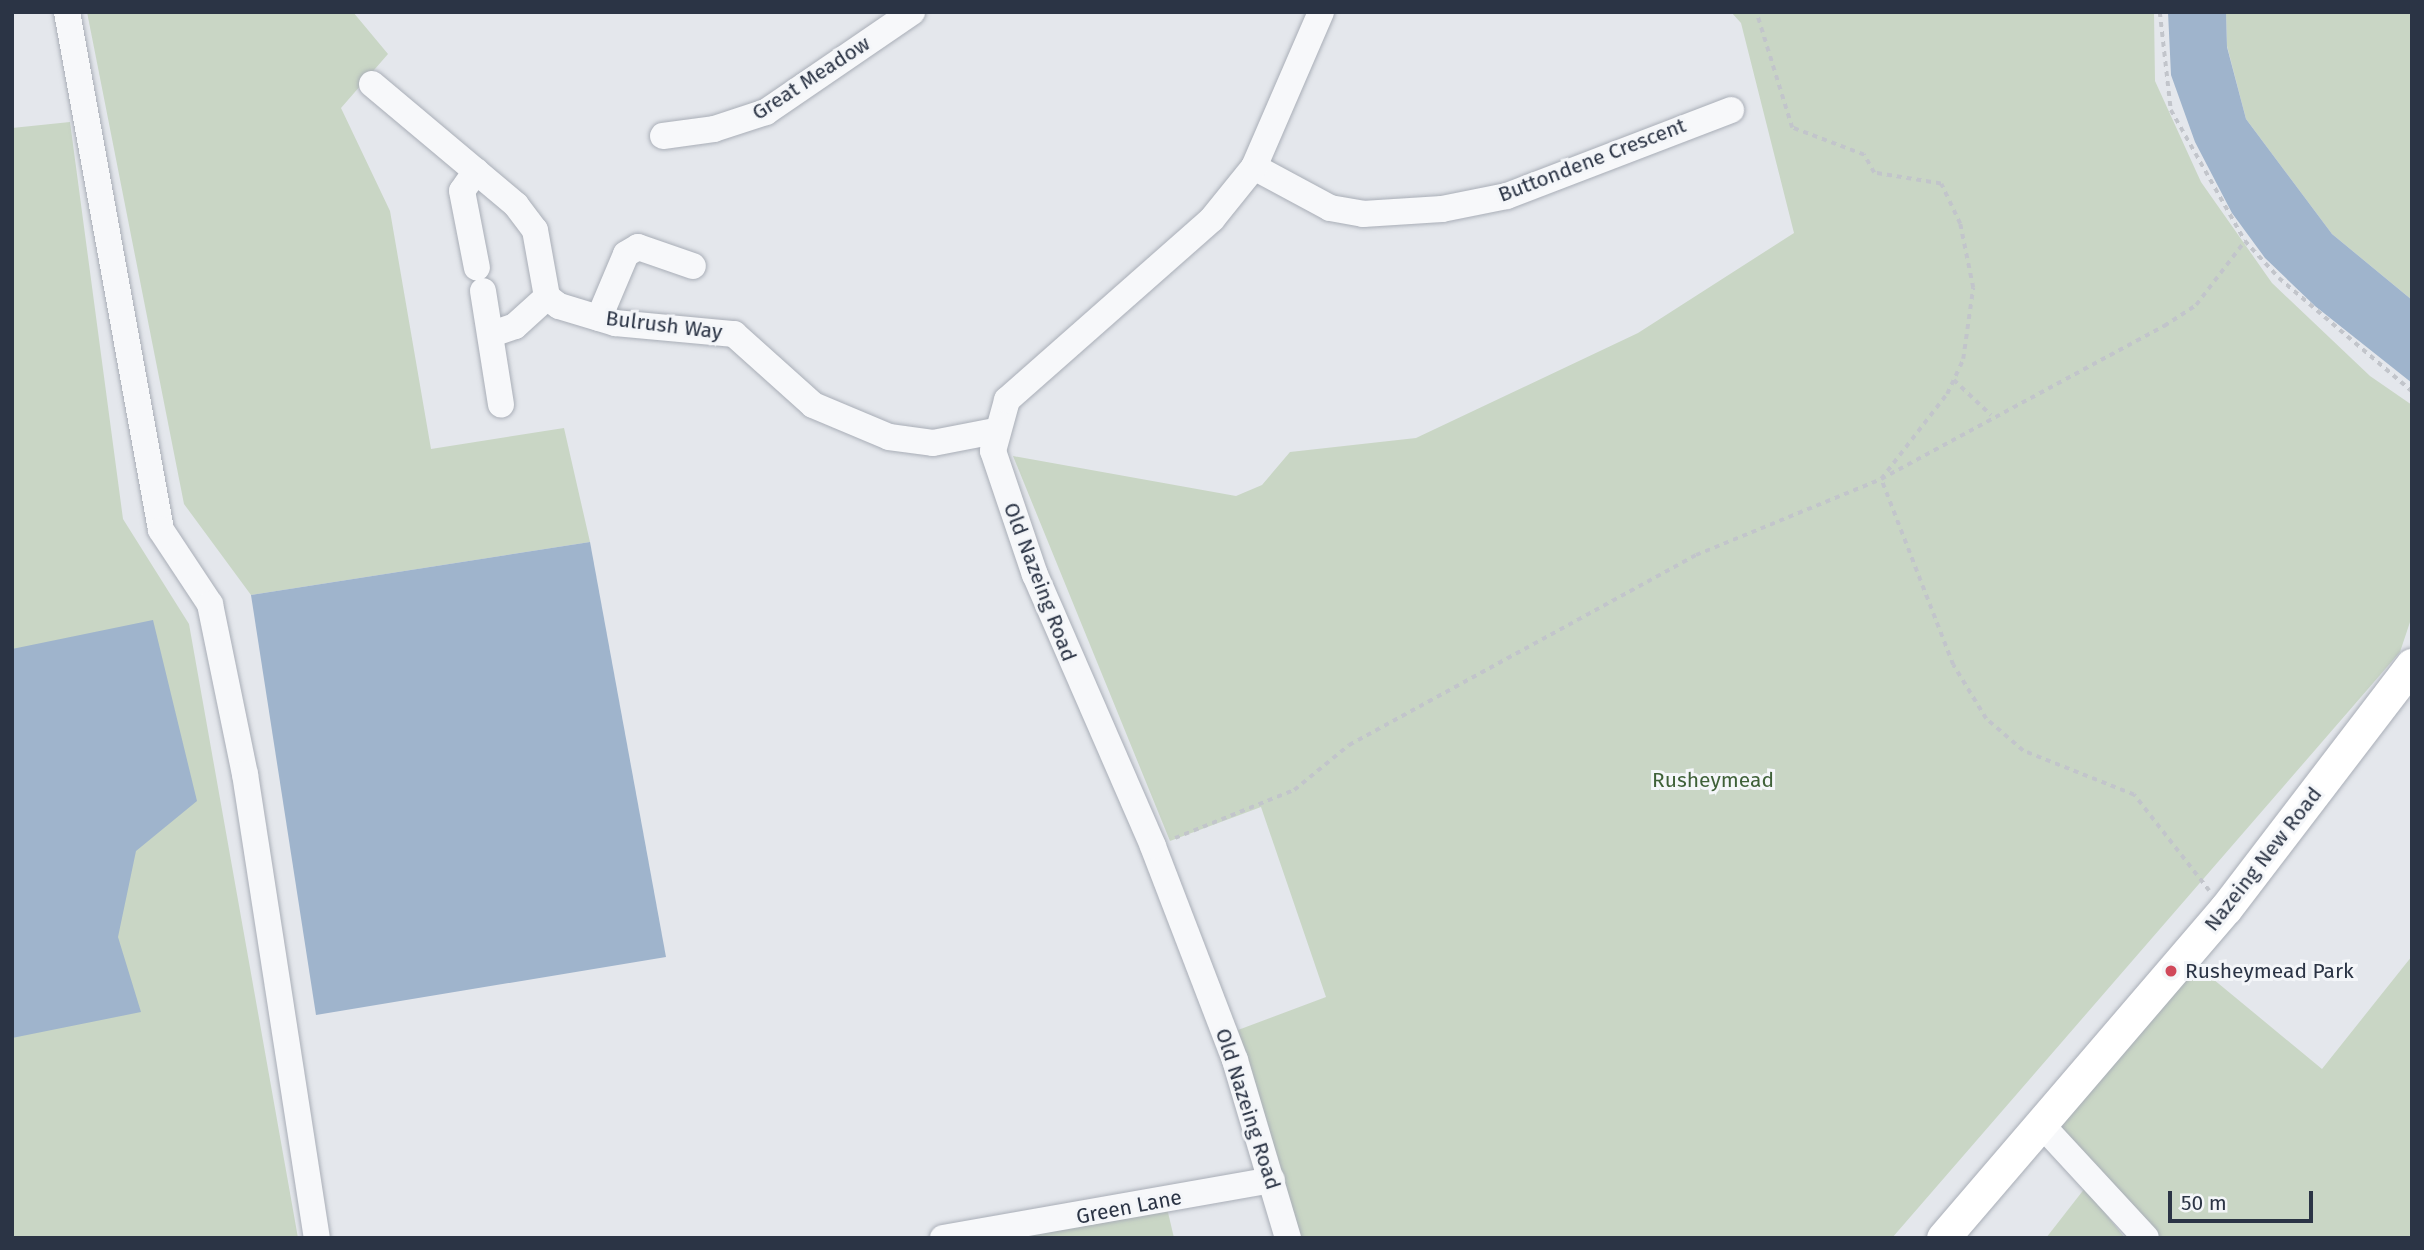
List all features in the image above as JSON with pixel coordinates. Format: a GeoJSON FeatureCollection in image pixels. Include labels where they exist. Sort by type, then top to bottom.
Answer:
{"type":"FeatureCollection","features":[{"type":"Feature","properties":{"kind":"main road","name":"Nazeing New Road"},"geometry":{"type":"LineString","coordinates":[[1943,1238],[2226,908],[2412,665]]}},
{"type":"Feature","properties":{"kind":"street"},"geometry":{"type":"LineString","coordinates":[[67,12],[161,530],[210,604],[239,748],[317,1238]]}},
{"type":"Feature","properties":{"kind":"street","name":"Great Meadow"},"geometry":{"type":"LineString","coordinates":[[663,136],[714,130],[766,112],[912,12]]}},
{"type":"Feature","properties":{"kind":"street","name":"Old Nazeing Road"},"geometry":{"type":"LineString","coordinates":[[1288,1238],[1239,1071],[1153,846],[1035,575],[993,451],[995,431],[1007,400],[1030,376],[1212,219],[1254,167],[1314,14]]}},
{"type":"Feature","properties":{"kind":"street"},"geometry":{"type":"LineString","coordinates":[[372,84],[476,171],[535,230],[547,297],[515,326],[492,334]]}},
{"type":"Feature","properties":{"kind":"street","name":"Buttondene Crescent"},"geometry":{"type":"LineString","coordinates":[[1254,167],[1329,208],[1363,214],[1442,209],[1507,196],[1731,110]]}},
{"type":"Feature","properties":{"kind":"street"},"geometry":{"type":"LineString","coordinates":[[476,171],[462,191],[492,334],[501,405]]}},
{"type":"Feature","properties":{"kind":"street"},"geometry":{"type":"LineString","coordinates":[[599,318],[626,254],[638,247],[693,266]]}},
{"type":"Feature","properties":{"kind":"street","name":"Bulrush Way"},"geometry":{"type":"LineString","coordinates":[[547,297],[599,318],[733,334],[813,405],[889,437],[933,443],[995,431]]}},
{"type":"Feature","properties":{"kind":"street"},"geometry":{"type":"LineString","coordinates":[[2040,1123],[2146,1238]]}},
{"type":"Feature","properties":{"kind":"street","name":"Green Lane"},"geometry":{"type":"LineString","coordinates":[[943,1238],[1272,1180]]}},
{"type":"Feature","properties":{"kind":"path"},"geometry":{"type":"LineString","coordinates":[[1756,12],[1792,128],[1864,155],[1874,173],[1941,184],[1960,223],[1973,288],[1973,319],[1954,380],[1881,478]]}},
{"type":"Feature","properties":{"kind":"path"},"geometry":{"type":"LineString","coordinates":[[2160,12],[2171,110],[2245,241],[2279,278],[2412,391]]}},
{"type":"Feature","properties":{"kind":"path"},"geometry":{"type":"LineString","coordinates":[[1153,846],[1294,790],[1349,745],[1696,555],[1881,478],[2196,304],[2245,241]]}},
{"type":"Feature","properties":{"kind":"path"},"geometry":{"type":"LineString","coordinates":[[1954,380],[1991,415]]}},
{"type":"Feature","properties":{"kind":"path"},"geometry":{"type":"LineString","coordinates":[[1881,478],[1953,665],[1986,719],[2023,751],[2134,795],[2186,868],[2226,908]]}},
{"type":"Feature","properties":{"kind":"green space"},"geometry":{"type":"Polygon","coordinates":[[[87,12],[353,12],[388,54],[341,108],[390,211],[431,449],[564,428],[590,542],[251,595],[184,504],[87,12]]]}},
{"type":"Feature","properties":{"kind":"green space","name":"Rusheymead"},"geometry":{"type":"Polygon","coordinates":[[[1731,12],[2154,12],[2155,81],[2201,182],[2272,283],[2370,376],[2412,405],[2412,616],[2400,652],[1892,1238],[1299,1238],[1238,1030],[1326,997],[1261,807],[1170,841],[1013,456],[1236,496],[1262,485],[1290,452],[1416,438],[1638,333],[1794,233],[1741,23],[1731,12]]]}},
{"type":"Feature","properties":{"kind":"green space"},"geometry":{"type":"Polygon","coordinates":[[[2226,12],[2412,12],[2412,300],[2332,234],[2246,119],[2227,46],[2226,12]]]}},
{"type":"Feature","properties":{"kind":"green space"},"geometry":{"type":"Polygon","coordinates":[[[70,122],[123,519],[189,624],[298,1238],[12,1238],[12,128],[70,122]]]}},
{"type":"Feature","properties":{"kind":"green space"},"geometry":{"type":"Polygon","coordinates":[[[2412,956],[2412,1238],[2151,1238],[2054,1134],[2190,960],[2322,1069],[2412,956]]]}},
{"type":"Feature","properties":{"kind":"green space"},"geometry":{"type":"Polygon","coordinates":[[[2085,1188],[2125,1238],[2046,1238],[2085,1188]]]}},
{"type":"Feature","properties":{"kind":"green space"},"geometry":{"type":"Polygon","coordinates":[[[1163,1191],[1174,1238],[964,1238],[1163,1191]]]}},
{"type":"Feature","properties":{"kind":"water"},"geometry":{"type":"Polygon","coordinates":[[[2168,12],[2226,12],[2227,47],[2246,119],[2332,234],[2412,300],[2412,383],[2315,306],[2265,258],[2232,213],[2195,142],[2171,75],[2168,12]]]}},
{"type":"Feature","properties":{"kind":"water"},"geometry":{"type":"Polygon","coordinates":[[[590,542],[666,957],[316,1015],[251,595],[590,542]]]}},
{"type":"Feature","properties":{"kind":"water"},"geometry":{"type":"Polygon","coordinates":[[[153,620],[197,801],[136,851],[118,937],[141,1012],[12,1038],[12,649],[153,620]]]}},
{"type":"Feature","properties":{"kind":"place","name":"Rusheymead Park"},"geometry":{"type":"Point","coordinates":[2171,971]}}]}
